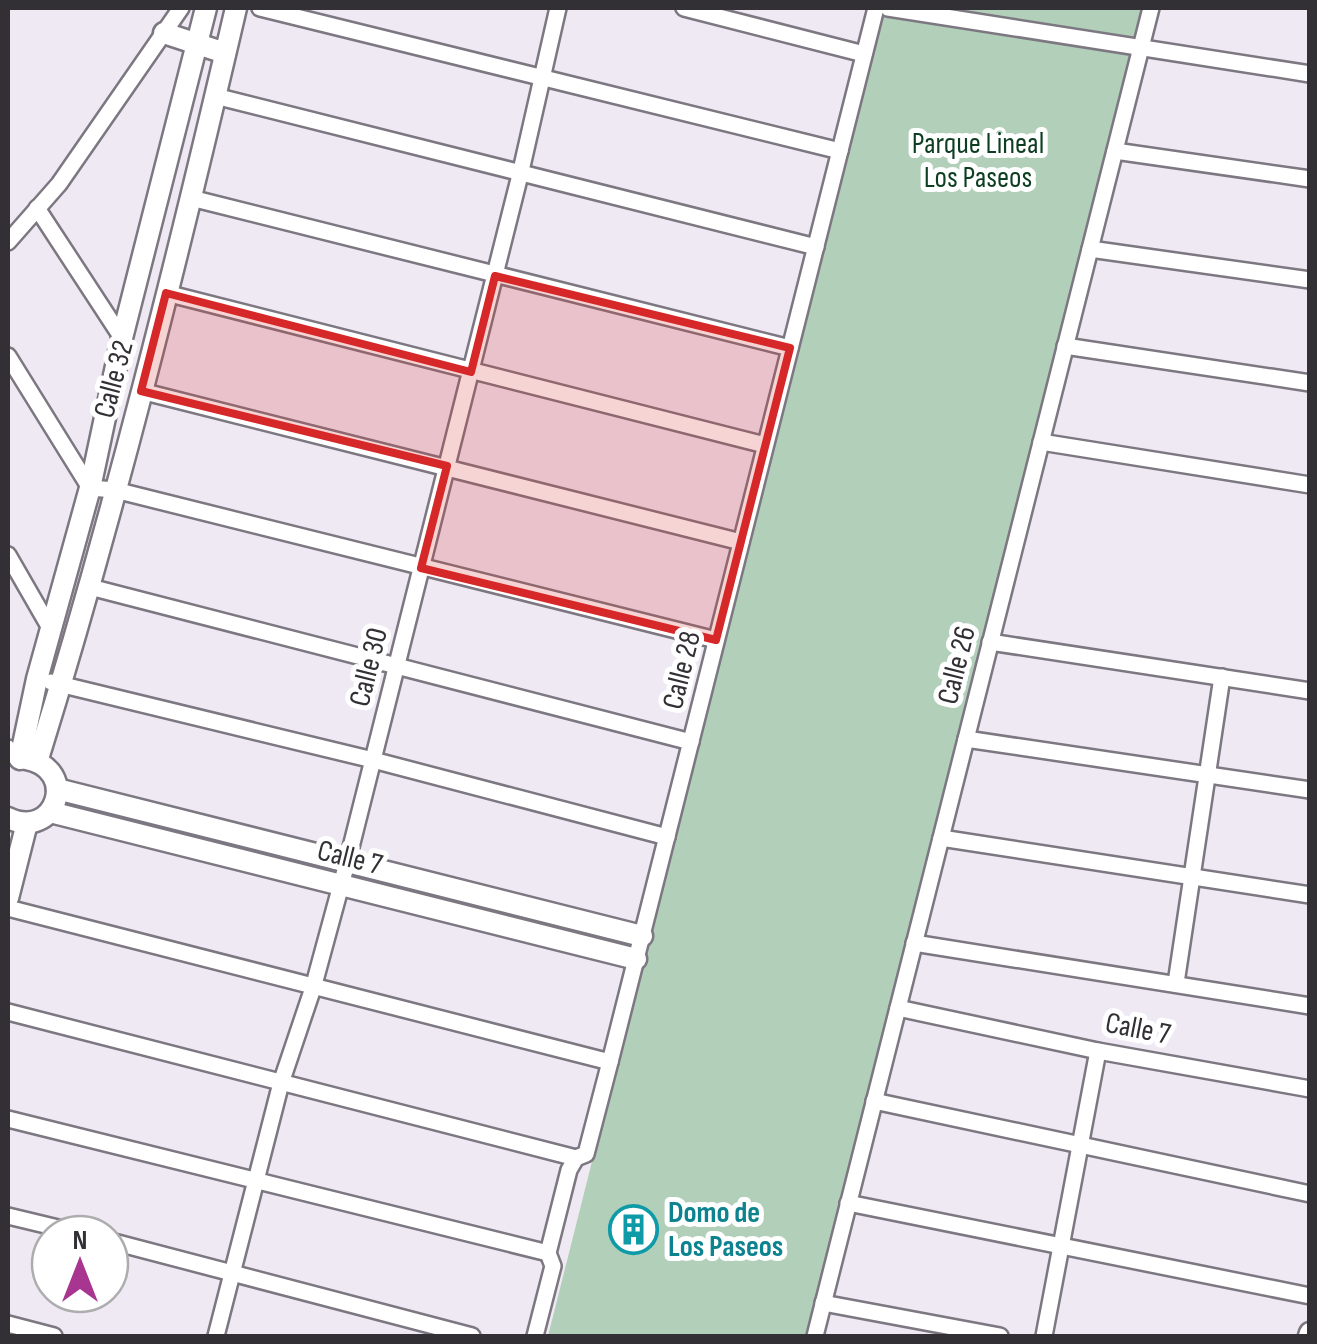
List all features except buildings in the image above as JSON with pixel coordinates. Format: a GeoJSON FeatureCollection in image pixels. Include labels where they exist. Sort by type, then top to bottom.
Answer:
{"type":"FeatureCollection","features":[{"type":"Feature","properties":{"kind":"street"},"geometry":{"type":"LineString","coordinates":[[8,242],[59,184],[181,8]]}},
{"type":"Feature","properties":{"kind":"street","name":"Calle 32"},"geometry":{"type":"LineString","coordinates":[[18,759],[90,488],[122,338],[206,8]]}},
{"type":"Feature","properties":{"kind":"street","name":"Calle 32"},"geometry":{"type":"LineString","coordinates":[[18,759],[62,684],[191,198],[236,8]]}},
{"type":"Feature","properties":{"kind":"street"},"geometry":{"type":"LineString","coordinates":[[260,8],[840,151]]}},
{"type":"Feature","properties":{"kind":"street","name":"Calle 30"},"geometry":{"type":"LineString","coordinates":[[216,1336],[281,1082],[313,988],[347,863],[520,175],[558,8]]}},
{"type":"Feature","properties":{"kind":"street"},"geometry":{"type":"LineString","coordinates":[[684,8],[864,54]]}},
{"type":"Feature","properties":{"kind":"street","name":"Calle 28"},"geometry":{"type":"LineString","coordinates":[[536,1336],[553,1266],[548,1253],[569,1170],[576,1158],[586,1154],[876,8]]}},
{"type":"Feature","properties":{"kind":"street"},"geometry":{"type":"LineString","coordinates":[[888,8],[1310,74]]}},
{"type":"Feature","properties":{"kind":"street","name":"Calle 26"},"geometry":{"type":"LineString","coordinates":[[814,1336],[1151,8]]}},
{"type":"Feature","properties":{"kind":"street"},"geometry":{"type":"LineString","coordinates":[[164,33],[225,53]]}},
{"type":"Feature","properties":{"kind":"street"},"geometry":{"type":"LineString","coordinates":[[216,96],[816,247]]}},
{"type":"Feature","properties":{"kind":"street"},"geometry":{"type":"LineString","coordinates":[[1114,151],[1310,178]]}},
{"type":"Feature","properties":{"kind":"street"},"geometry":{"type":"LineString","coordinates":[[191,198],[790,348]]}},
{"type":"Feature","properties":{"kind":"street"},"geometry":{"type":"LineString","coordinates":[[37,208],[122,338]]}},
{"type":"Feature","properties":{"kind":"street"},"geometry":{"type":"LineString","coordinates":[[1090,249],[1310,280]]}},
{"type":"Feature","properties":{"kind":"street"},"geometry":{"type":"LineString","coordinates":[[166,293],[766,445]]}},
{"type":"Feature","properties":{"kind":"street"},"geometry":{"type":"LineString","coordinates":[[1065,346],[1310,384]]}},
{"type":"Feature","properties":{"kind":"street"},"geometry":{"type":"LineString","coordinates":[[8,356],[90,488],[115,490],[716,640]]}},
{"type":"Feature","properties":{"kind":"street"},"geometry":{"type":"LineString","coordinates":[[141,391],[741,542]]}},
{"type":"Feature","properties":{"kind":"street"},"geometry":{"type":"LineString","coordinates":[[1041,442],[1310,484]]}},
{"type":"Feature","properties":{"kind":"street"},"geometry":{"type":"LineString","coordinates":[[8,555],[50,628]]}},
{"type":"Feature","properties":{"kind":"street"},"geometry":{"type":"LineString","coordinates":[[90,587],[691,742]]}},
{"type":"Feature","properties":{"kind":"street"},"geometry":{"type":"LineString","coordinates":[[990,642],[1310,690]]}},
{"type":"Feature","properties":{"kind":"street"},"geometry":{"type":"LineString","coordinates":[[1176,984],[1222,677]]}},
{"type":"Feature","properties":{"kind":"street"},"geometry":{"type":"LineString","coordinates":[[37,679],[373,760],[667,838]]}},
{"type":"Feature","properties":{"kind":"street"},"geometry":{"type":"LineString","coordinates":[[966,740],[1310,790]]}},
{"type":"Feature","properties":{"kind":"street"},"geometry":{"type":"LineString","coordinates":[[8,898],[17,821],[42,818],[50,812],[57,789],[51,772],[18,759]]}},
{"type":"Feature","properties":{"kind":"street","name":"Calle 7"},"geometry":{"type":"LineString","coordinates":[[57,789],[642,936]]}},
{"type":"Feature","properties":{"kind":"street","name":"Calle 7"},"geometry":{"type":"LineString","coordinates":[[50,812],[636,959]]}},
{"type":"Feature","properties":{"kind":"street"},"geometry":{"type":"LineString","coordinates":[[940,838],[1310,895]]}},
{"type":"Feature","properties":{"kind":"street"},"geometry":{"type":"LineString","coordinates":[[8,908],[610,1062]]}},
{"type":"Feature","properties":{"kind":"street"},"geometry":{"type":"LineString","coordinates":[[914,943],[1310,1006]]}},
{"type":"Feature","properties":{"kind":"street","name":"Calle 7"},"geometry":{"type":"LineString","coordinates":[[898,1008],[1098,1051],[1310,1090]]}},
{"type":"Feature","properties":{"kind":"street"},"geometry":{"type":"LineString","coordinates":[[8,1012],[576,1158]]}},
{"type":"Feature","properties":{"kind":"street"},"geometry":{"type":"LineString","coordinates":[[1044,1336],[1098,1051]]}},
{"type":"Feature","properties":{"kind":"street"},"geometry":{"type":"LineString","coordinates":[[874,1101],[1310,1194]]}},
{"type":"Feature","properties":{"kind":"street"},"geometry":{"type":"LineString","coordinates":[[8,1119],[548,1253]]}},
{"type":"Feature","properties":{"kind":"street"},"geometry":{"type":"LineString","coordinates":[[848,1203],[1310,1296]]}},
{"type":"Feature","properties":{"kind":"street"},"geometry":{"type":"LineString","coordinates":[[130,1246],[472,1336]]}},
{"type":"Feature","properties":{"kind":"street"},"geometry":{"type":"LineString","coordinates":[[823,1303],[1000,1336]]}},
{"type":"Feature","properties":{"kind":"street"},"geometry":{"type":"LineString","coordinates":[[8,1324],[54,1336]]}},
{"type":"Feature","properties":{"kind":"highlighted area"},"geometry":{"type":"Polygon","coordinates":[[[495,276],[790,348],[716,640],[421,568],[447,466],[141,391],[166,293],[471,372],[495,276]]]}},
{"type":"Feature","properties":{"kind":"green space","name":"Parque Lineal Los Paseos"},"geometry":{"type":"Polygon","coordinates":[[[883,8],[1144,8],[811,1336],[548,1336],[883,8]]]}},
{"type":"Feature","properties":{"kind":"place","name":"Domo de Los Paseos"},"geometry":{"type":"Point","coordinates":[633,1229]}}]}
